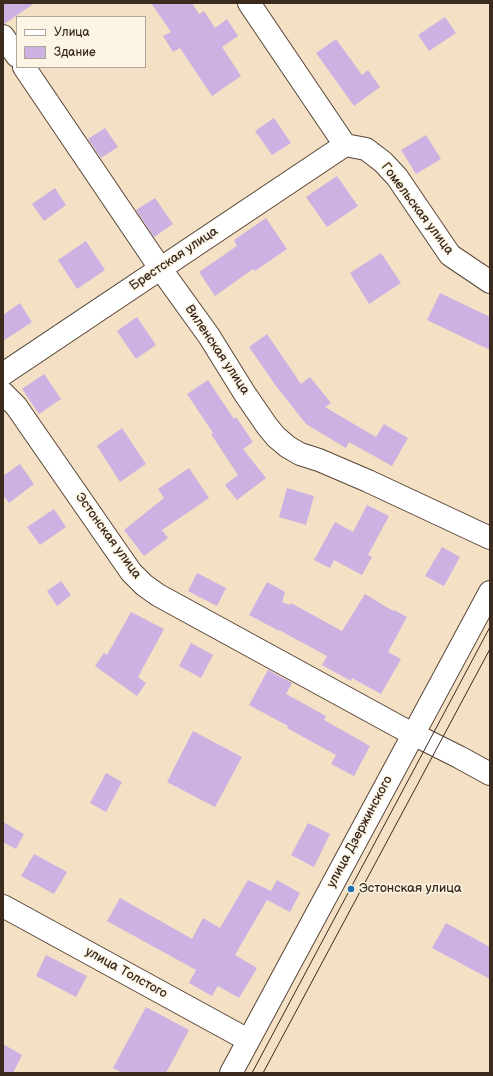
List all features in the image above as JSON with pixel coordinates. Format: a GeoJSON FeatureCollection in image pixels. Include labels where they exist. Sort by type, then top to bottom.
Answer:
{"type":"FeatureCollection","features":[{"type":"Feature","properties":{"kind":"street"},"geometry":{"type":"LineString","coordinates":[[249,3],[345,145]]}},
{"type":"Feature","properties":{"kind":"street"},"geometry":{"type":"LineString","coordinates":[[3,36],[16,55]]}},
{"type":"Feature","properties":{"kind":"street","name":"Виленская улица"},"geometry":{"type":"LineString","coordinates":[[25,68],[160,268],[209,336],[245,394],[276,437],[288,447],[300,454],[319,460],[368,481],[490,538]]}},
{"type":"Feature","properties":{"kind":"street","name":"Брестская улица"},"geometry":{"type":"LineString","coordinates":[[3,374],[345,145]]}},
{"type":"Feature","properties":{"kind":"street","name":"Гомельская улица"},"geometry":{"type":"LineString","coordinates":[[345,145],[366,149],[383,162],[397,177],[450,255],[490,282]]}},
{"type":"Feature","properties":{"kind":"street","name":"Эстонская улица"},"geometry":{"type":"LineString","coordinates":[[3,393],[16,406],[132,572],[144,585],[158,596],[414,735],[490,774]]}},
{"type":"Feature","properties":{"kind":"street","name":"улица Дзержинского"},"geometry":{"type":"LineString","coordinates":[[230,1073],[490,592]]}},
{"type":"Feature","properties":{"kind":"street","name":"улица Толстого"},"geometry":{"type":"LineString","coordinates":[[3,906],[248,1040]]}},
{"type":"Feature","properties":{"kind":"building"},"geometry":{"type":"Polygon","coordinates":[[[3,3],[35,3],[3,24],[3,3]]]}},
{"type":"Feature","properties":{"kind":"building"},"geometry":{"type":"Polygon","coordinates":[[[151,3],[192,3],[199,14],[204,11],[215,28],[227,19],[238,36],[222,47],[241,76],[212,96],[180,48],[173,52],[163,36],[171,32],[151,3]]]}},
{"type":"Feature","properties":{"kind":"building"},"geometry":{"type":"Polygon","coordinates":[[[445,17],[456,33],[429,51],[418,35],[445,17]]]}},
{"type":"Feature","properties":{"kind":"building"},"geometry":{"type":"Polygon","coordinates":[[[336,39],[362,75],[368,70],[380,87],[354,106],[316,53],[336,39]]]}},
{"type":"Feature","properties":{"kind":"building"},"geometry":{"type":"Polygon","coordinates":[[[274,118],[291,143],[272,155],[255,131],[274,118]]]}},
{"type":"Feature","properties":{"kind":"building"},"geometry":{"type":"Polygon","coordinates":[[[105,128],[118,147],[101,158],[88,139],[105,128]]]}},
{"type":"Feature","properties":{"kind":"building"},"geometry":{"type":"Polygon","coordinates":[[[426,135],[441,159],[416,174],[401,150],[426,135]]]}},
{"type":"Feature","properties":{"kind":"building"},"geometry":{"type":"Polygon","coordinates":[[[337,176],[358,206],[327,227],[306,197],[337,176]]]}},
{"type":"Feature","properties":{"kind":"building"},"geometry":{"type":"Polygon","coordinates":[[[55,188],[66,205],[44,221],[32,204],[55,188]]]}},
{"type":"Feature","properties":{"kind":"building"},"geometry":{"type":"Polygon","coordinates":[[[155,198],[173,224],[154,237],[136,210],[155,198]]]}},
{"type":"Feature","properties":{"kind":"building"},"geometry":{"type":"Polygon","coordinates":[[[266,218],[287,249],[255,271],[253,269],[215,296],[199,272],[237,246],[234,240],[266,218]]]}},
{"type":"Feature","properties":{"kind":"building"},"geometry":{"type":"Polygon","coordinates":[[[86,241],[105,270],[77,289],[58,260],[86,241]]]}},
{"type":"Feature","properties":{"kind":"building"},"geometry":{"type":"Polygon","coordinates":[[[381,253],[401,283],[369,304],[350,273],[381,253]]]}},
{"type":"Feature","properties":{"kind":"building"},"geometry":{"type":"Polygon","coordinates":[[[440,293],[490,317],[490,350],[427,320],[440,293]]]}},
{"type":"Feature","properties":{"kind":"building"},"geometry":{"type":"Polygon","coordinates":[[[20,303],[32,322],[3,341],[3,315],[20,303]]]}},
{"type":"Feature","properties":{"kind":"building"},"geometry":{"type":"Polygon","coordinates":[[[137,317],[156,345],[136,359],[117,331],[137,317]]]}},
{"type":"Feature","properties":{"kind":"building"},"geometry":{"type":"Polygon","coordinates":[[[267,334],[301,384],[310,377],[331,403],[325,407],[376,437],[384,424],[408,438],[392,466],[349,442],[346,448],[306,424],[276,386],[249,347],[267,334]]]}},
{"type":"Feature","properties":{"kind":"building"},"geometry":{"type":"Polygon","coordinates":[[[44,374],[61,399],[39,414],[22,389],[44,374]]]}},
{"type":"Feature","properties":{"kind":"building"},"geometry":{"type":"Polygon","coordinates":[[[208,380],[234,419],[236,417],[253,442],[243,449],[266,478],[237,500],[225,485],[238,475],[211,434],[213,433],[187,394],[208,380]]]}},
{"type":"Feature","properties":{"kind":"building"},"geometry":{"type":"Polygon","coordinates":[[[122,428],[146,464],[120,482],[97,446],[122,428]]]}},
{"type":"Feature","properties":{"kind":"building"},"geometry":{"type":"Polygon","coordinates":[[[20,464],[34,484],[9,503],[3,495],[3,476],[20,464]]]}},
{"type":"Feature","properties":{"kind":"building"},"geometry":{"type":"Polygon","coordinates":[[[189,468],[209,498],[162,530],[168,538],[144,556],[124,530],[164,498],[158,489],[189,468]]]}},
{"type":"Feature","properties":{"kind":"building"},"geometry":{"type":"Polygon","coordinates":[[[287,488],[314,496],[306,525],[279,517],[287,488]]]}},
{"type":"Feature","properties":{"kind":"building"},"geometry":{"type":"Polygon","coordinates":[[[367,505],[389,516],[368,555],[372,557],[362,575],[334,560],[330,568],[314,560],[335,522],[353,532],[367,505]]]}},
{"type":"Feature","properties":{"kind":"building"},"geometry":{"type":"Polygon","coordinates":[[[54,509],[66,527],[40,545],[27,527],[54,509]]]}},
{"type":"Feature","properties":{"kind":"building"},"geometry":{"type":"Polygon","coordinates":[[[442,547],[460,557],[444,586],[425,576],[442,547]]]}},
{"type":"Feature","properties":{"kind":"building"},"geometry":{"type":"Polygon","coordinates":[[[197,573],[226,588],[217,606],[188,591],[197,573]]]}},
{"type":"Feature","properties":{"kind":"building"},"geometry":{"type":"Polygon","coordinates":[[[61,581],[71,595],[57,606],[47,591],[61,581]]]}},
{"type":"Feature","properties":{"kind":"building"},"geometry":{"type":"Polygon","coordinates":[[[267,582],[285,592],[282,602],[290,605],[291,603],[342,631],[365,594],[393,611],[394,610],[407,617],[388,652],[401,659],[381,694],[352,678],[351,681],[322,665],[327,656],[249,615],[267,582]]]}},
{"type":"Feature","properties":{"kind":"building"},"geometry":{"type":"Polygon","coordinates":[[[131,612],[164,629],[138,677],[146,683],[137,696],[95,666],[104,653],[107,655],[131,612]]]}},
{"type":"Feature","properties":{"kind":"building"},"geometry":{"type":"Polygon","coordinates":[[[191,643],[213,655],[201,678],[179,666],[191,643]]]}},
{"type":"Feature","properties":{"kind":"building"},"geometry":{"type":"Polygon","coordinates":[[[268,670],[292,683],[286,694],[326,716],[324,720],[370,746],[354,776],[331,764],[336,755],[287,728],[288,726],[249,705],[268,670]]]}},
{"type":"Feature","properties":{"kind":"building"},"geometry":{"type":"Polygon","coordinates":[[[193,731],[242,757],[215,807],[167,782],[193,731]]]}},
{"type":"Feature","properties":{"kind":"building"},"geometry":{"type":"Polygon","coordinates":[[[106,773],[122,782],[106,812],[90,803],[106,773]]]}},
{"type":"Feature","properties":{"kind":"building"},"geometry":{"type":"Polygon","coordinates":[[[3,822],[24,834],[16,849],[3,842],[3,822]]]}},
{"type":"Feature","properties":{"kind":"building"},"geometry":{"type":"Polygon","coordinates":[[[308,823],[330,834],[314,867],[291,855],[308,823]]]}},
{"type":"Feature","properties":{"kind":"building"},"geometry":{"type":"Polygon","coordinates":[[[34,854],[67,872],[54,894],[21,876],[34,854]]]}},
{"type":"Feature","properties":{"kind":"building"},"geometry":{"type":"Polygon","coordinates":[[[248,880],[271,891],[277,880],[300,893],[290,912],[267,900],[235,955],[257,968],[239,998],[218,986],[212,996],[189,983],[196,970],[107,921],[120,898],[192,939],[203,918],[220,928],[248,880]]]}},
{"type":"Feature","properties":{"kind":"building"},"geometry":{"type":"Polygon","coordinates":[[[446,923],[490,947],[490,979],[432,948],[446,923]]]}},
{"type":"Feature","properties":{"kind":"building"},"geometry":{"type":"Polygon","coordinates":[[[46,955],[87,976],[76,997],[36,976],[46,955]]]}},
{"type":"Feature","properties":{"kind":"building"},"geometry":{"type":"Polygon","coordinates":[[[146,1007],[189,1030],[166,1073],[123,1073],[113,1068],[146,1007]]]}},
{"type":"Feature","properties":{"kind":"building"},"geometry":{"type":"Polygon","coordinates":[[[3,1044],[22,1055],[13,1073],[3,1073],[3,1044]]]}},
{"type":"Feature","properties":{"kind":"tram line"},"geometry":{"type":"LineString","coordinates":[[252,1073],[490,627]]}},
{"type":"Feature","properties":{"kind":"tram line"},"geometry":{"type":"LineString","coordinates":[[263,1073],[490,649]]}},
{"type":"Feature","properties":{"kind":"place","name":"Эстонская улица"},"geometry":{"type":"Point","coordinates":[351,889]}}]}
